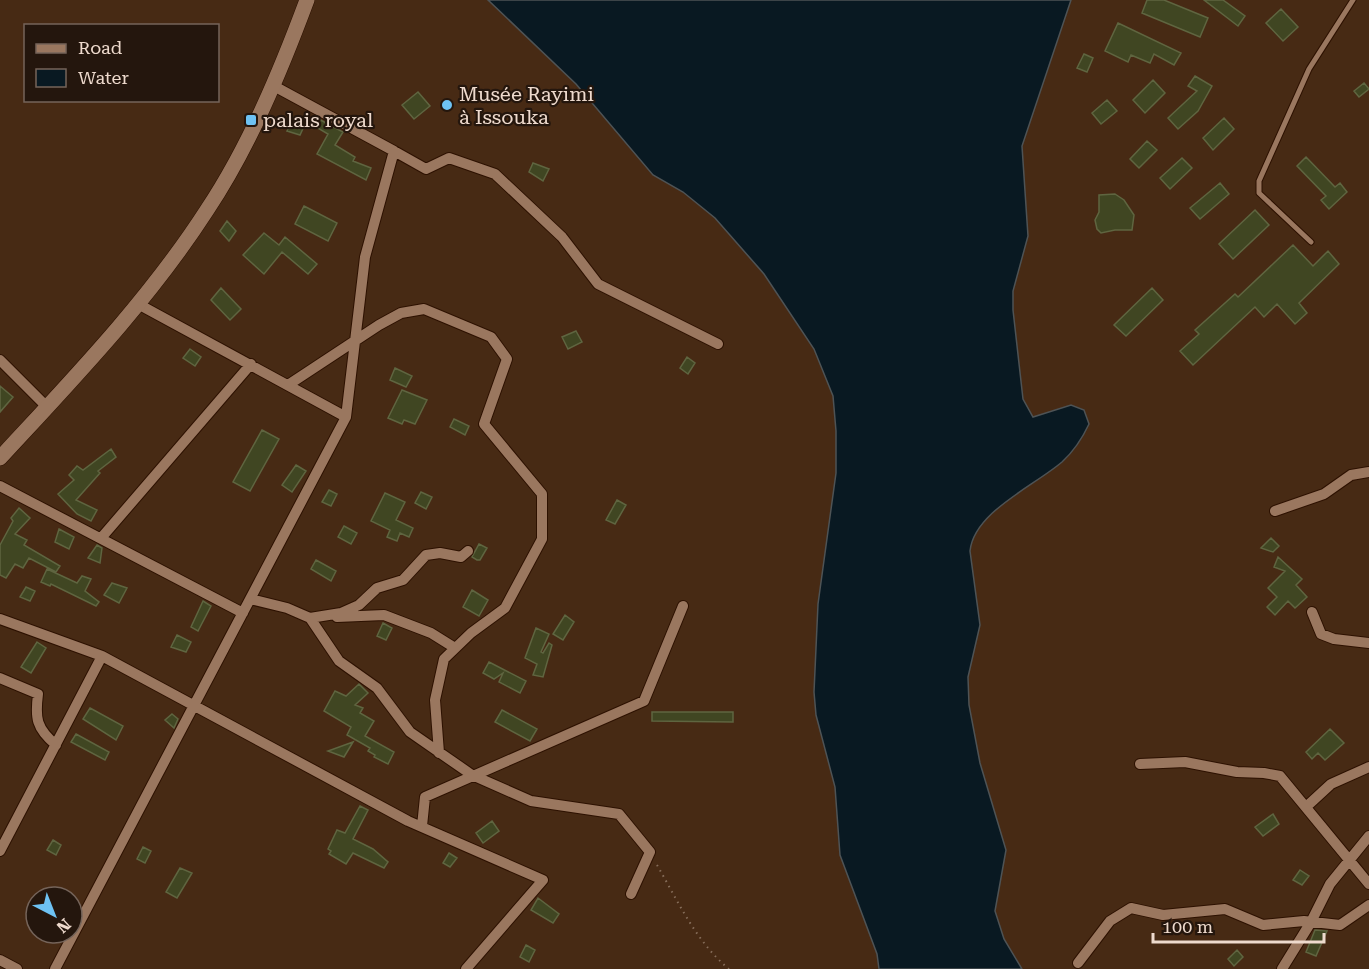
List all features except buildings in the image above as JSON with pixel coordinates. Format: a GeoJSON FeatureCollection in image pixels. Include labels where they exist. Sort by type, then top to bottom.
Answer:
{"type":"FeatureCollection","features":[{"type":"Feature","properties":{"kind":"street"},"geometry":{"type":"LineString","coordinates":[[0,458],[138,304],[207,210],[272,85],[307,0]]}},
{"type":"Feature","properties":{"kind":"street"},"geometry":{"type":"LineString","coordinates":[[272,85],[426,169],[449,158],[495,174],[562,237],[598,284],[718,344]]}},
{"type":"Feature","properties":{"kind":"street"},"geometry":{"type":"LineString","coordinates":[[56,969],[346,417],[364,257],[394,151]]}},
{"type":"Feature","properties":{"kind":"street"},"geometry":{"type":"LineString","coordinates":[[138,304],[346,417]]}},
{"type":"Feature","properties":{"kind":"street"},"geometry":{"type":"LineString","coordinates":[[288,385],[401,313],[424,309],[491,337],[507,359],[484,424],[542,494],[542,539],[505,608],[444,659],[435,700],[439,753]]}},
{"type":"Feature","properties":{"kind":"street"},"geometry":{"type":"LineString","coordinates":[[0,360],[47,407]]}},
{"type":"Feature","properties":{"kind":"street"},"geometry":{"type":"LineString","coordinates":[[102,537],[251,364]]}},
{"type":"Feature","properties":{"kind":"street"},"geometry":{"type":"LineString","coordinates":[[1275,511],[1323,494],[1351,475],[1369,472]]}},
{"type":"Feature","properties":{"kind":"street"},"geometry":{"type":"LineString","coordinates":[[0,486],[102,537],[243,613]]}},
{"type":"Feature","properties":{"kind":"street"},"geometry":{"type":"LineString","coordinates":[[310,618],[341,613],[359,605],[377,588],[403,579],[426,555],[440,553],[461,557],[468,551]]}},
{"type":"Feature","properties":{"kind":"street"},"geometry":{"type":"LineString","coordinates":[[250,599],[287,608],[310,618],[384,615],[431,633],[455,648]]}},
{"type":"Feature","properties":{"kind":"street"},"geometry":{"type":"LineString","coordinates":[[422,826],[425,797],[644,701],[682,606]]}},
{"type":"Feature","properties":{"kind":"street"},"geometry":{"type":"LineString","coordinates":[[1312,612],[1321,634],[1334,639],[1369,643]]}},
{"type":"Feature","properties":{"kind":"street"},"geometry":{"type":"LineString","coordinates":[[310,618],[339,661],[377,688],[410,732],[471,776],[531,801],[619,814],[650,852],[632,894]]}},
{"type":"Feature","properties":{"kind":"street"},"geometry":{"type":"LineString","coordinates":[[0,619],[102,656],[422,826],[543,880],[466,969]]}},
{"type":"Feature","properties":{"kind":"street"},"geometry":{"type":"LineString","coordinates":[[0,850],[102,656]]}},
{"type":"Feature","properties":{"kind":"street"},"geometry":{"type":"LineString","coordinates":[[0,678],[38,694],[35,717],[45,736],[56,745]]}},
{"type":"Feature","properties":{"kind":"street"},"geometry":{"type":"LineString","coordinates":[[1140,764],[1185,762],[1237,772],[1280,776],[1351,859],[1369,884]]}},
{"type":"Feature","properties":{"kind":"street"},"geometry":{"type":"LineString","coordinates":[[1306,807],[1331,784],[1369,767]]}},
{"type":"Feature","properties":{"kind":"street"},"geometry":{"type":"LineString","coordinates":[[1282,969],[1311,922],[1330,884],[1369,836]]}},
{"type":"Feature","properties":{"kind":"street"},"geometry":{"type":"LineString","coordinates":[[1078,963],[1110,921],[1131,908],[1163,915],[1225,909],[1263,925],[1311,922],[1340,925],[1369,905]]}},
{"type":"Feature","properties":{"kind":"street"},"geometry":{"type":"LineString","coordinates":[[0,960],[17,969]]}},
{"type":"Feature","properties":{"kind":"lane"},"geometry":{"type":"LineString","coordinates":[[1311,242],[1259,193],[1259,181],[1309,69],[1353,0]]}},
{"type":"Feature","properties":{"kind":"path"},"geometry":{"type":"LineString","coordinates":[[650,852],[713,956],[729,969]]}},
{"type":"Feature","properties":{"kind":"water"},"geometry":{"type":"Polygon","coordinates":[[[488,0],[1071,0],[1022,146],[1028,236],[1013,291],[1013,310],[1023,399],[1033,417],[1071,405],[1084,410],[1089,424],[1077,445],[1062,462],[993,512],[974,537],[970,551],[980,625],[968,677],[969,705],[980,763],[1006,850],[995,911],[1004,939],[1022,969],[879,969],[877,954],[840,855],[835,787],[816,715],[814,692],[818,604],[836,473],[833,396],[814,349],[764,274],[715,218],[683,192],[653,175],[576,84],[488,0]]]}},
{"type":"Feature","properties":{"kind":"place","name":"Musée Rayimi à Issouka"},"geometry":{"type":"Point","coordinates":[447,105]}},
{"type":"Feature","properties":{"kind":"place","name":"palais royal"},"geometry":{"type":"Point","coordinates":[251,120]}}]}
